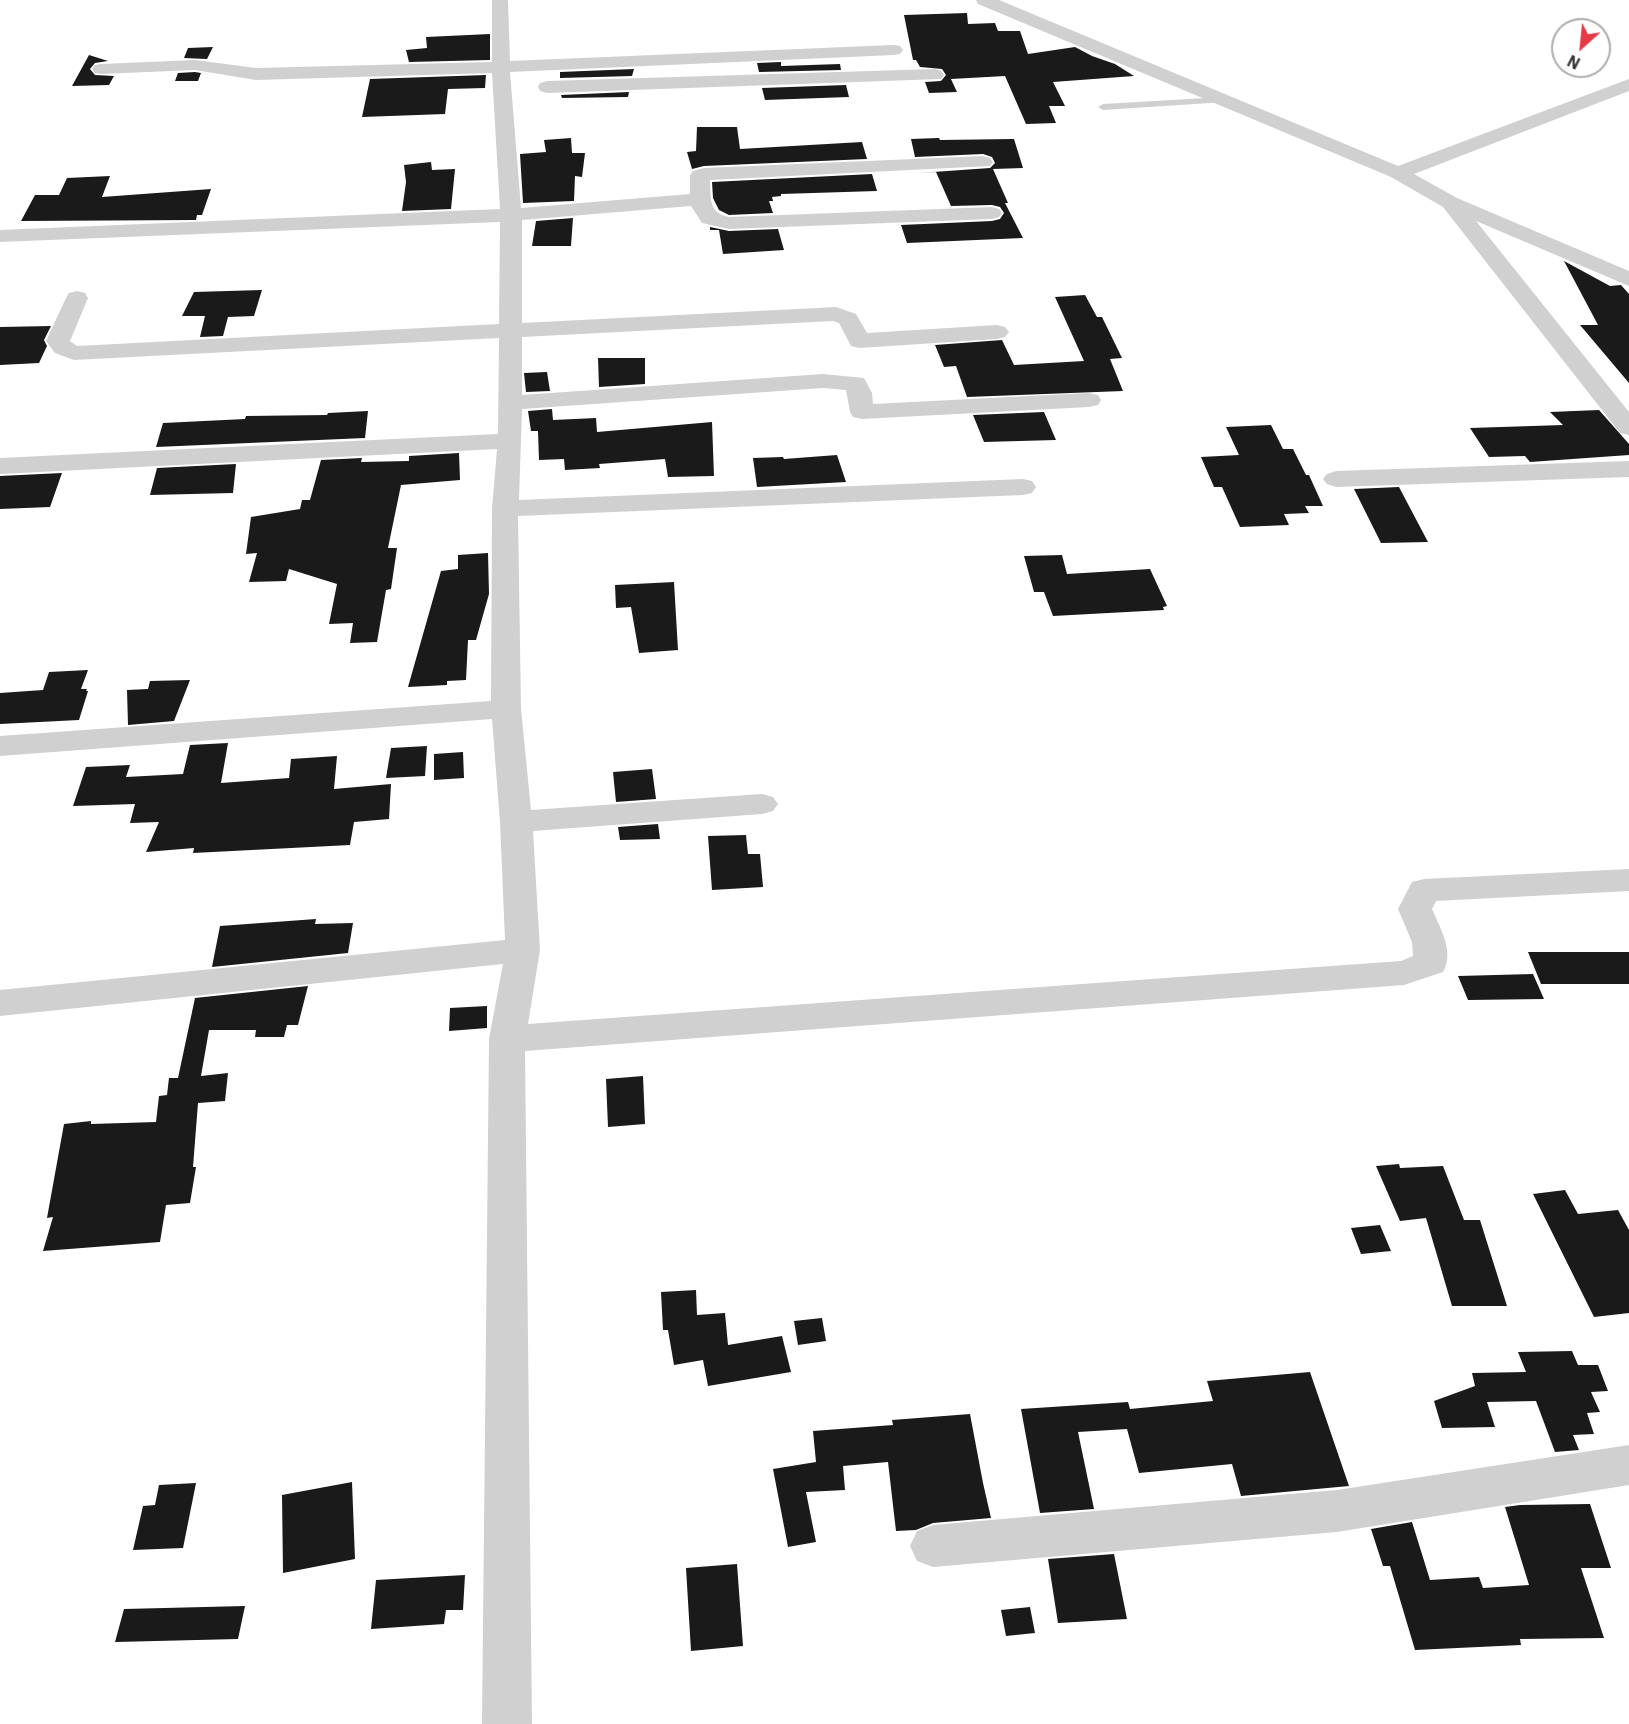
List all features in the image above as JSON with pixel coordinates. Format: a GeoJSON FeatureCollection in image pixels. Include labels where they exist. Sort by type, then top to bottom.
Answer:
{"type":"FeatureCollection","features":[{"type":"Feature","properties":{"kind":"street"},"geometry":{"type":"LineString","coordinates":[[500,0],[500,78],[511,215],[510,441],[506,509],[506,709],[516,822],[523,950],[507,1039],[507,1724]]}},
{"type":"Feature","properties":{"kind":"street"},"geometry":{"type":"LineString","coordinates":[[984,0],[1398,173],[1450,202],[1629,279]]}},
{"type":"Feature","properties":{"kind":"street"},"geometry":{"type":"LineString","coordinates":[[500,78],[894,50]]}},
{"type":"Feature","properties":{"kind":"street"},"geometry":{"type":"LineString","coordinates":[[101,69],[195,65],[256,74],[500,78],[935,75]]}},
{"type":"Feature","properties":{"kind":"street"},"geometry":{"type":"LineString","coordinates":[[1398,173],[1629,85]]}},
{"type":"Feature","properties":{"kind":"street"},"geometry":{"type":"LineString","coordinates":[[983,162],[704,174],[700,175],[699,198],[704,215],[709,219],[729,223],[992,213]]}},
{"type":"Feature","properties":{"kind":"street"},"geometry":{"type":"LineString","coordinates":[[0,236],[511,215],[699,198]]}},
{"type":"Feature","properties":{"kind":"street"},"geometry":{"type":"LineString","coordinates":[[1450,202],[1629,428]]}},
{"type":"Feature","properties":{"kind":"street"},"geometry":{"type":"LineString","coordinates":[[77,298],[58,341],[63,348],[74,353],[836,314],[848,319],[859,341],[997,332]]}},
{"type":"Feature","properties":{"kind":"street"},"geometry":{"type":"LineString","coordinates":[[509,403],[822,381],[855,383],[860,393],[862,412],[1089,400]]}},
{"type":"Feature","properties":{"kind":"street"},"geometry":{"type":"LineString","coordinates":[[0,466],[510,441]]}},
{"type":"Feature","properties":{"kind":"street"},"geometry":{"type":"LineString","coordinates":[[1336,479],[1629,469]]}},
{"type":"Feature","properties":{"kind":"street"},"geometry":{"type":"LineString","coordinates":[[506,509],[1023,487]]}},
{"type":"Feature","properties":{"kind":"street"},"geometry":{"type":"LineString","coordinates":[[0,746],[506,709]]}},
{"type":"Feature","properties":{"kind":"street"},"geometry":{"type":"LineString","coordinates":[[516,822],[762,804]]}},
{"type":"Feature","properties":{"kind":"street"},"geometry":{"type":"LineString","coordinates":[[507,1039],[1404,973],[1431,963],[1429,942],[1415,909],[1424,890],[1629,880]]}},
{"type":"Feature","properties":{"kind":"street"},"geometry":{"type":"LineString","coordinates":[[0,1003],[523,950]]}},
{"type":"Feature","properties":{"kind":"street"},"geometry":{"type":"LineString","coordinates":[[933,1546],[1337,1511],[1629,1465]]}},
{"type":"Feature","properties":{"kind":"lane"},"geometry":{"type":"LineString","coordinates":[[1102,107],[1223,100]]}},
{"type":"Feature","properties":{"kind":"building"},"geometry":{"type":"Polygon","coordinates":[[[967,13],[968,24],[995,23],[998,31],[1020,31],[1028,54],[1075,47],[1115,64],[1134,76],[1053,82],[1065,106],[1049,106],[1056,123],[1026,124],[1005,76],[951,79],[957,92],[929,93],[925,82],[941,81],[946,75],[942,69],[920,67],[916,60],[913,60],[904,15],[967,13]]]}},
{"type":"Feature","properties":{"kind":"building"},"geometry":{"type":"Polygon","coordinates":[[[490,34],[490,60],[409,62],[406,50],[427,48],[426,37],[490,34]]]}},
{"type":"Feature","properties":{"kind":"building"},"geometry":{"type":"Polygon","coordinates":[[[213,47],[207,59],[184,58],[188,48],[213,47]]]}},
{"type":"Feature","properties":{"kind":"building"},"geometry":{"type":"Polygon","coordinates":[[[89,55],[108,61],[95,63],[90,69],[95,75],[114,76],[109,85],[72,86],[89,55]]]}},
{"type":"Feature","properties":{"kind":"building"},"geometry":{"type":"Polygon","coordinates":[[[781,62],[781,66],[840,64],[841,70],[759,72],[757,63],[781,62]]]}},
{"type":"Feature","properties":{"kind":"building"},"geometry":{"type":"Polygon","coordinates":[[[634,69],[632,76],[560,78],[560,72],[634,69]]]}},
{"type":"Feature","properties":{"kind":"building"},"geometry":{"type":"Polygon","coordinates":[[[178,73],[201,73],[198,81],[175,81],[178,73]]]}},
{"type":"Feature","properties":{"kind":"building"},"geometry":{"type":"Polygon","coordinates":[[[486,75],[485,88],[448,89],[445,114],[362,117],[370,79],[486,75]]]}},
{"type":"Feature","properties":{"kind":"building"},"geometry":{"type":"Polygon","coordinates":[[[846,85],[849,97],[765,100],[762,88],[846,85]]]}},
{"type":"Feature","properties":{"kind":"building"},"geometry":{"type":"Polygon","coordinates":[[[629,92],[628,97],[562,98],[561,95],[629,92]]]}},
{"type":"Feature","properties":{"kind":"building"},"geometry":{"type":"Polygon","coordinates":[[[697,127],[737,127],[740,149],[862,142],[867,159],[704,166],[692,169],[687,152],[696,151],[697,127]]]}},
{"type":"Feature","properties":{"kind":"building"},"geometry":{"type":"Polygon","coordinates":[[[571,138],[572,153],[585,153],[582,177],[575,176],[574,201],[523,203],[520,154],[546,152],[544,140],[571,138]]]}},
{"type":"Feature","properties":{"kind":"building"},"geometry":{"type":"Polygon","coordinates":[[[939,138],[940,140],[1014,139],[1023,168],[993,169],[1008,203],[1005,203],[1023,238],[907,243],[901,225],[992,221],[1000,219],[1004,213],[1000,207],[992,205],[951,206],[936,172],[919,173],[990,168],[995,163],[992,157],[983,154],[915,157],[911,139],[939,138]]]}},
{"type":"Feature","properties":{"kind":"building"},"geometry":{"type":"Polygon","coordinates":[[[431,162],[432,170],[455,169],[451,209],[402,211],[406,182],[404,165],[431,162]]]}},
{"type":"Feature","properties":{"kind":"building"},"geometry":{"type":"Polygon","coordinates":[[[872,174],[877,191],[781,194],[781,196],[772,197],[773,201],[769,201],[773,213],[729,215],[719,210],[713,198],[712,182],[872,174]]]}},
{"type":"Feature","properties":{"kind":"building"},"geometry":{"type":"Polygon","coordinates":[[[110,176],[102,197],[211,189],[202,215],[197,215],[196,220],[21,221],[35,195],[59,195],[67,178],[110,176]]]}},
{"type":"Feature","properties":{"kind":"building"},"geometry":{"type":"Polygon","coordinates":[[[573,218],[571,246],[532,246],[536,221],[573,218]]]}},
{"type":"Feature","properties":{"kind":"building"},"geometry":{"type":"Polygon","coordinates":[[[710,227],[729,231],[778,229],[784,250],[723,254],[719,230],[710,230],[710,227]]]}},
{"type":"Feature","properties":{"kind":"building"},"geometry":{"type":"Polygon","coordinates":[[[1564,261],[1610,286],[1621,285],[1629,294],[1629,383],[1580,325],[1598,325],[1564,261]]]}},
{"type":"Feature","properties":{"kind":"building"},"geometry":{"type":"Polygon","coordinates":[[[262,290],[254,316],[228,317],[223,336],[200,337],[205,316],[182,316],[194,292],[262,290]]]}},
{"type":"Feature","properties":{"kind":"building"},"geometry":{"type":"Polygon","coordinates":[[[1085,295],[1097,317],[1102,317],[1122,358],[1110,359],[1123,391],[967,397],[956,366],[944,367],[935,345],[1002,340],[1014,365],[1084,361],[1055,297],[1085,295]]]}},
{"type":"Feature","properties":{"kind":"building"},"geometry":{"type":"Polygon","coordinates":[[[51,326],[44,340],[47,346],[39,363],[0,365],[0,327],[51,326]]]}},
{"type":"Feature","properties":{"kind":"building"},"geometry":{"type":"Polygon","coordinates":[[[598,358],[645,358],[645,384],[599,387],[598,358]]]}},
{"type":"Feature","properties":{"kind":"building"},"geometry":{"type":"Polygon","coordinates":[[[547,372],[550,391],[526,392],[524,373],[547,372]]]}},
{"type":"Feature","properties":{"kind":"building"},"geometry":{"type":"Polygon","coordinates":[[[552,409],[553,420],[596,418],[597,432],[712,422],[714,476],[668,477],[665,459],[599,464],[600,468],[565,470],[564,459],[539,460],[538,431],[531,431],[528,411],[552,409]]]}},
{"type":"Feature","properties":{"kind":"building"},"geometry":{"type":"Polygon","coordinates":[[[1599,410],[1629,444],[1629,455],[1530,462],[1525,456],[1489,457],[1470,428],[1563,425],[1550,412],[1599,410]]]}},
{"type":"Feature","properties":{"kind":"building"},"geometry":{"type":"Polygon","coordinates":[[[368,411],[365,438],[156,447],[163,423],[245,419],[246,416],[327,415],[328,413],[368,411]]]}},
{"type":"Feature","properties":{"kind":"building"},"geometry":{"type":"Polygon","coordinates":[[[1044,412],[1056,440],[984,442],[973,415],[1044,412]]]}},
{"type":"Feature","properties":{"kind":"building"},"geometry":{"type":"Polygon","coordinates":[[[1271,425],[1283,449],[1293,449],[1306,475],[1309,475],[1323,506],[1305,506],[1309,513],[1284,514],[1289,525],[1240,527],[1222,487],[1214,487],[1201,457],[1239,455],[1226,427],[1271,425]]]}},
{"type":"Feature","properties":{"kind":"building"},"geometry":{"type":"Polygon","coordinates":[[[459,453],[460,480],[401,485],[388,548],[397,548],[391,589],[386,590],[377,642],[350,643],[353,623],[329,624],[337,584],[289,569],[286,581],[249,582],[257,553],[246,554],[251,517],[300,509],[302,500],[310,500],[321,460],[362,458],[361,462],[409,461],[409,456],[459,453]]]}},
{"type":"Feature","properties":{"kind":"building"},"geometry":{"type":"Polygon","coordinates":[[[837,455],[846,482],[757,487],[753,458],[783,457],[784,459],[837,455]]]}},
{"type":"Feature","properties":{"kind":"building"},"geometry":{"type":"Polygon","coordinates":[[[236,464],[233,493],[150,495],[157,468],[236,464]]]}},
{"type":"Feature","properties":{"kind":"building"},"geometry":{"type":"Polygon","coordinates":[[[62,473],[50,507],[0,509],[0,476],[62,473]]]}},
{"type":"Feature","properties":{"kind":"building"},"geometry":{"type":"Polygon","coordinates":[[[1399,487],[1428,542],[1381,543],[1354,489],[1399,487]]]}},
{"type":"Feature","properties":{"kind":"building"},"geometry":{"type":"Polygon","coordinates":[[[488,553],[489,594],[476,640],[468,640],[466,680],[447,681],[447,685],[408,687],[441,571],[458,569],[458,555],[488,553]]]}},
{"type":"Feature","properties":{"kind":"building"},"geometry":{"type":"Polygon","coordinates":[[[1062,555],[1067,574],[1150,569],[1167,606],[1163,607],[1164,610],[1053,616],[1044,592],[1034,592],[1024,556],[1062,555]]]}},
{"type":"Feature","properties":{"kind":"building"},"geometry":{"type":"Polygon","coordinates":[[[674,582],[678,650],[639,653],[631,607],[616,608],[615,585],[674,582]]]}},
{"type":"Feature","properties":{"kind":"building"},"geometry":{"type":"Polygon","coordinates":[[[88,670],[81,689],[88,691],[79,720],[0,724],[0,693],[43,690],[49,672],[88,670]]]}},
{"type":"Feature","properties":{"kind":"building"},"geometry":{"type":"Polygon","coordinates":[[[190,680],[174,721],[128,725],[127,690],[148,689],[150,681],[190,680]]]}},
{"type":"Feature","properties":{"kind":"building"},"geometry":{"type":"Polygon","coordinates":[[[228,743],[221,783],[289,778],[291,759],[337,756],[334,789],[391,784],[389,819],[354,822],[350,845],[193,853],[194,848],[146,852],[159,822],[130,823],[135,804],[73,806],[86,767],[130,765],[126,777],[183,774],[190,745],[228,743]]]}},
{"type":"Feature","properties":{"kind":"building"},"geometry":{"type":"Polygon","coordinates":[[[427,746],[425,776],[386,778],[391,748],[427,746]]]}},
{"type":"Feature","properties":{"kind":"building"},"geometry":{"type":"Polygon","coordinates":[[[463,752],[464,778],[434,780],[434,754],[463,752]]]}},
{"type":"Feature","properties":{"kind":"building"},"geometry":{"type":"Polygon","coordinates":[[[652,769],[656,799],[616,802],[613,772],[652,769]]]}},
{"type":"Feature","properties":{"kind":"building"},"geometry":{"type":"Polygon","coordinates":[[[658,824],[660,839],[620,840],[618,827],[658,824]]]}},
{"type":"Feature","properties":{"kind":"building"},"geometry":{"type":"Polygon","coordinates":[[[746,835],[748,854],[760,854],[763,887],[712,890],[708,836],[746,835]]]}},
{"type":"Feature","properties":{"kind":"building"},"geometry":{"type":"Polygon","coordinates":[[[316,919],[315,924],[353,923],[348,953],[212,967],[220,926],[316,919]]]}},
{"type":"Feature","properties":{"kind":"building"},"geometry":{"type":"Polygon","coordinates":[[[1528,952],[1629,952],[1629,984],[1541,984],[1528,952]]]}},
{"type":"Feature","properties":{"kind":"building"},"geometry":{"type":"Polygon","coordinates":[[[1533,974],[1544,999],[1468,1000],[1458,976],[1533,974]]]}},
{"type":"Feature","properties":{"kind":"building"},"geometry":{"type":"Polygon","coordinates":[[[308,986],[298,1025],[287,1025],[284,1037],[255,1037],[256,1030],[209,1030],[201,1076],[228,1073],[225,1101],[198,1103],[193,1167],[196,1167],[190,1203],[166,1205],[160,1242],[43,1251],[53,1217],[47,1218],[64,1124],[91,1121],[91,1124],[156,1122],[159,1096],[167,1095],[169,1078],[178,1078],[195,998],[308,986]]]}},
{"type":"Feature","properties":{"kind":"building"},"geometry":{"type":"Polygon","coordinates":[[[487,1006],[487,1028],[449,1031],[450,1008],[487,1006]]]}},
{"type":"Feature","properties":{"kind":"building"},"geometry":{"type":"Polygon","coordinates":[[[643,1076],[645,1124],[608,1127],[606,1079],[643,1076]]]}},
{"type":"Feature","properties":{"kind":"building"},"geometry":{"type":"Polygon","coordinates":[[[1399,1164],[1400,1168],[1443,1166],[1464,1220],[1480,1220],[1507,1306],[1452,1306],[1426,1218],[1400,1221],[1376,1166],[1399,1164]]]}},
{"type":"Feature","properties":{"kind":"building"},"geometry":{"type":"Polygon","coordinates":[[[1565,1190],[1578,1214],[1618,1210],[1629,1230],[1629,1313],[1594,1317],[1533,1194],[1565,1190]]]}},
{"type":"Feature","properties":{"kind":"building"},"geometry":{"type":"Polygon","coordinates":[[[1380,1225],[1391,1251],[1361,1254],[1351,1228],[1380,1225]]]}},
{"type":"Feature","properties":{"kind":"building"},"geometry":{"type":"Polygon","coordinates":[[[696,1290],[697,1315],[725,1313],[728,1345],[782,1336],[791,1372],[708,1386],[703,1360],[674,1365],[668,1330],[663,1330],[661,1292],[696,1290]]]}},
{"type":"Feature","properties":{"kind":"building"},"geometry":{"type":"Polygon","coordinates":[[[822,1318],[826,1341],[798,1345],[794,1321],[822,1318]]]}},
{"type":"Feature","properties":{"kind":"building"},"geometry":{"type":"Polygon","coordinates":[[[1572,1351],[1578,1365],[1598,1365],[1608,1391],[1591,1392],[1600,1412],[1587,1413],[1594,1434],[1573,1435],[1579,1450],[1555,1452],[1536,1401],[1487,1402],[1495,1427],[1442,1428],[1434,1401],[1475,1386],[1472,1373],[1526,1372],[1518,1352],[1572,1351]]]}},
{"type":"Feature","properties":{"kind":"building"},"geometry":{"type":"Polygon","coordinates":[[[1310,1372],[1349,1486],[1241,1496],[1232,1464],[1139,1473],[1127,1429],[1078,1432],[1094,1509],[1040,1513],[1021,1409],[1128,1402],[1130,1409],[1213,1401],[1207,1381],[1310,1372]]]}},
{"type":"Feature","properties":{"kind":"building"},"geometry":{"type":"Polygon","coordinates":[[[970,1414],[991,1518],[933,1523],[916,1530],[896,1531],[888,1462],[843,1466],[845,1490],[806,1492],[816,1542],[788,1547],[773,1469],[816,1462],[813,1431],[893,1425],[892,1420],[970,1414]]]}},
{"type":"Feature","properties":{"kind":"building"},"geometry":{"type":"Polygon","coordinates":[[[352,1482],[355,1559],[283,1573],[282,1495],[352,1482]]]}},
{"type":"Feature","properties":{"kind":"building"},"geometry":{"type":"Polygon","coordinates":[[[196,1483],[183,1548],[133,1550],[143,1506],[155,1505],[159,1485],[196,1483]]]}},
{"type":"Feature","properties":{"kind":"building"},"geometry":{"type":"Polygon","coordinates":[[[1590,1504],[1611,1568],[1581,1568],[1604,1638],[1520,1639],[1521,1645],[1415,1650],[1390,1566],[1383,1566],[1371,1529],[1412,1522],[1430,1580],[1479,1577],[1483,1588],[1529,1585],[1505,1507],[1590,1504]]]}},
{"type":"Feature","properties":{"kind":"building"},"geometry":{"type":"Polygon","coordinates":[[[1114,1554],[1127,1619],[1058,1623],[1048,1559],[1114,1554]]]}},
{"type":"Feature","properties":{"kind":"building"},"geometry":{"type":"Polygon","coordinates":[[[737,1564],[743,1646],[691,1651],[686,1568],[737,1564]]]}},
{"type":"Feature","properties":{"kind":"building"},"geometry":{"type":"Polygon","coordinates":[[[465,1575],[463,1610],[446,1610],[444,1624],[371,1629],[376,1580],[465,1575]]]}},
{"type":"Feature","properties":{"kind":"building"},"geometry":{"type":"Polygon","coordinates":[[[245,1606],[238,1639],[115,1642],[124,1609],[245,1606]]]}},
{"type":"Feature","properties":{"kind":"building"},"geometry":{"type":"Polygon","coordinates":[[[1030,1607],[1035,1633],[1006,1636],[1001,1610],[1030,1607]]]}}]}
